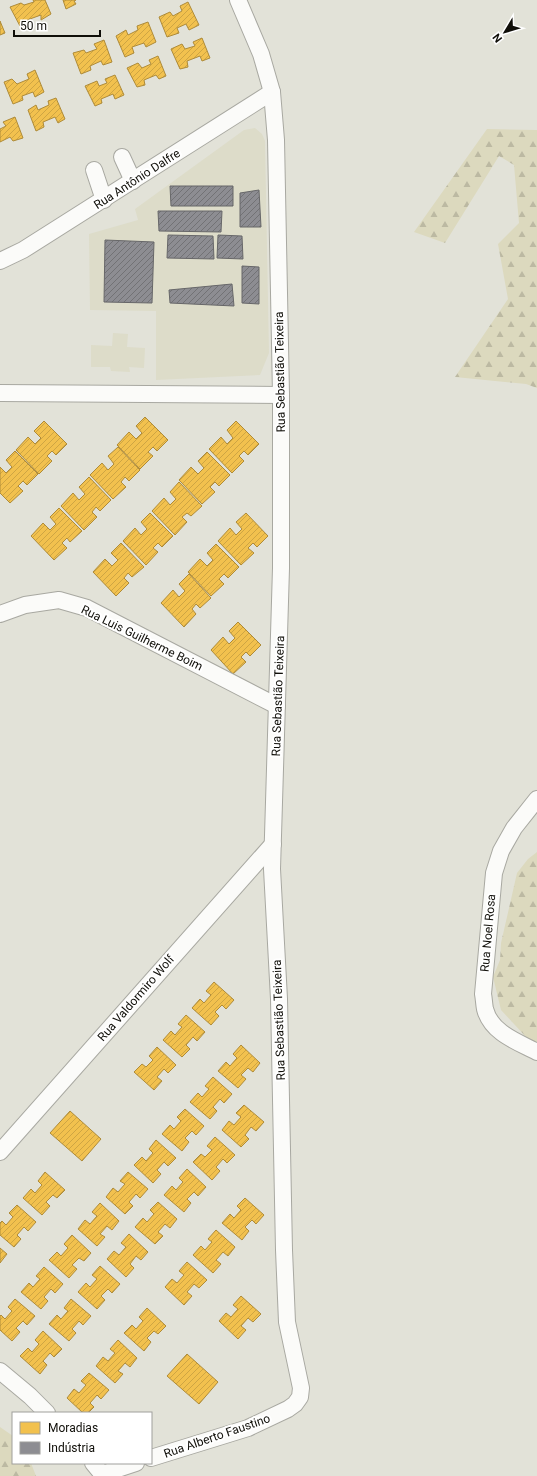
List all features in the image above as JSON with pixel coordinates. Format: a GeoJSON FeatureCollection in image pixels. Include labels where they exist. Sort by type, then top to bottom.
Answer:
{"type":"FeatureCollection","features":[{"type":"Feature","properties":{"kind":"street","name":"Rua Sebastião Teixeira"},"geometry":{"type":"LineString","coordinates":[[238,0],[261,54],[272,92],[276,140],[281,395],[281,568],[272,869],[279,999],[284,1250],[287,1322],[301,1388],[300,1397]]}},
{"type":"Feature","properties":{"kind":"street","name":"Rua Antônio Dalfre"},"geometry":{"type":"LineString","coordinates":[[0,260],[23,250],[104,200],[272,92]]}},
{"type":"Feature","properties":{"kind":"street"},"geometry":{"type":"LineString","coordinates":[[122,157],[133,181]]}},
{"type":"Feature","properties":{"kind":"street"},"geometry":{"type":"LineString","coordinates":[[94,170],[104,200]]}},
{"type":"Feature","properties":{"kind":"street"},"geometry":{"type":"LineString","coordinates":[[0,392],[281,395]]}},
{"type":"Feature","properties":{"kind":"street","name":"Rua Luis Guilherme Boim"},"geometry":{"type":"LineString","coordinates":[[0,614],[25,605],[59,600],[86,608],[277,706]]}},
{"type":"Feature","properties":{"kind":"street","name":"Rua Noel Rosa"},"geometry":{"type":"LineString","coordinates":[[537,799],[514,828],[501,851],[494,873],[483,994],[486,1010],[496,1028],[510,1038],[537,1052]]}},
{"type":"Feature","properties":{"kind":"street","name":"Rua Valdormiro Wolf"},"geometry":{"type":"LineString","coordinates":[[0,1152],[273,844]]}},
{"type":"Feature","properties":{"kind":"street"},"geometry":{"type":"LineString","coordinates":[[0,1371],[30,1396],[45,1412]]}},
{"type":"Feature","properties":{"kind":"street","name":"Rua Alberto Faustino"},"geometry":{"type":"LineString","coordinates":[[152,1458],[248,1428],[288,1409],[295,1404],[300,1397]]}},
{"type":"Feature","properties":{"kind":"street"},"geometry":{"type":"LineString","coordinates":[[99,1471],[131,1464]]}},
{"type":"Feature","properties":{"kind":"shaded area"},"geometry":{"type":"Polygon","coordinates":[[[255,128],[262,134],[265,141],[269,353],[260,375],[156,380],[156,311],[90,310],[89,234],[138,220],[135,209],[244,130],[255,128]]]}},
{"type":"Feature","properties":{"kind":"shaded area"},"geometry":{"type":"Polygon","coordinates":[[[113,333],[128,334],[127,347],[145,348],[144,368],[129,367],[130,372],[111,371],[110,367],[91,367],[91,345],[112,346],[113,333]]]}},
{"type":"Feature","properties":{"kind":"green space"},"geometry":{"type":"Polygon","coordinates":[[[487,129],[537,130],[537,388],[526,384],[455,377],[508,299],[498,244],[519,223],[514,165],[499,156],[445,243],[414,232],[487,129]]]}},
{"type":"Feature","properties":{"kind":"green space"},"geometry":{"type":"Polygon","coordinates":[[[537,852],[537,1045],[526,1037],[501,1010],[493,977],[500,960],[501,943],[517,873],[528,859],[537,852]]]}},
{"type":"Feature","properties":{"kind":"green space"},"geometry":{"type":"Polygon","coordinates":[[[0,1427],[12,1435],[12,1464],[31,1464],[36,1476],[0,1476],[0,1427]]]}},
{"type":"Feature","properties":{"kind":"building: Moradias"},"geometry":{"type":"Polygon","coordinates":[[[33,0],[45,0],[51,14],[41,20],[41,15],[27,20],[30,24],[21,28],[10,7],[21,3],[24,5],[34,2],[33,0]]]}},
{"type":"Feature","properties":{"kind":"building: Moradias"},"geometry":{"type":"Polygon","coordinates":[[[63,0],[76,0],[74,1],[76,4],[66,9],[63,0]]]}},
{"type":"Feature","properties":{"kind":"building: Moradias"},"geometry":{"type":"Polygon","coordinates":[[[188,2],[199,25],[189,30],[186,24],[177,28],[179,33],[167,37],[159,17],[170,12],[173,16],[182,11],[180,6],[188,2]]]}},
{"type":"Feature","properties":{"kind":"building: Moradias"},"geometry":{"type":"Polygon","coordinates":[[[0,21],[5,33],[0,35],[0,21]]]}},
{"type":"Feature","properties":{"kind":"building: Moradias"},"geometry":{"type":"Polygon","coordinates":[[[148,22],[156,42],[146,47],[144,43],[132,47],[134,53],[125,57],[116,36],[126,30],[128,35],[138,30],[137,26],[148,22]]]}},
{"type":"Feature","properties":{"kind":"building: Moradias"},"geometry":{"type":"Polygon","coordinates":[[[202,38],[210,58],[202,61],[200,56],[187,61],[188,67],[180,69],[171,49],[182,44],[185,49],[195,46],[193,42],[202,38]]]}},
{"type":"Feature","properties":{"kind":"building: Moradias"},"geometry":{"type":"Polygon","coordinates":[[[104,40],[112,62],[103,65],[101,61],[90,66],[91,70],[81,74],[73,53],[84,50],[86,53],[97,49],[94,44],[104,40]]]}},
{"type":"Feature","properties":{"kind":"building: Moradias"},"geometry":{"type":"Polygon","coordinates":[[[158,56],[166,76],[159,79],[156,75],[144,80],[145,85],[137,87],[127,68],[138,63],[142,68],[151,64],[149,60],[158,56]]]}},
{"type":"Feature","properties":{"kind":"building: Moradias"},"geometry":{"type":"Polygon","coordinates":[[[35,70],[44,92],[35,97],[33,92],[22,96],[23,100],[13,104],[4,82],[12,79],[17,84],[29,79],[27,74],[35,70]]]}},
{"type":"Feature","properties":{"kind":"building: Moradias"},"geometry":{"type":"Polygon","coordinates":[[[115,75],[124,95],[115,99],[113,94],[101,99],[102,103],[95,106],[85,86],[97,81],[99,86],[107,83],[105,79],[115,75]]]}},
{"type":"Feature","properties":{"kind":"building: Moradias"},"geometry":{"type":"Polygon","coordinates":[[[56,98],[65,119],[58,123],[55,117],[43,122],[44,127],[36,131],[28,110],[36,105],[38,110],[49,105],[48,101],[56,98]]]}},
{"type":"Feature","properties":{"kind":"building: Moradias"},"geometry":{"type":"Polygon","coordinates":[[[15,117],[23,138],[13,141],[10,137],[0,142],[0,129],[6,126],[3,122],[15,117]]]}},
{"type":"Feature","properties":{"kind":"building: Moradias"},"geometry":{"type":"Polygon","coordinates":[[[145,417],[168,440],[157,451],[153,447],[148,452],[153,456],[140,469],[117,445],[129,432],[136,439],[142,433],[136,426],[145,417]]]}},
{"type":"Feature","properties":{"kind":"building: Moradias"},"geometry":{"type":"Polygon","coordinates":[[[44,421],[67,444],[56,455],[52,451],[47,456],[52,461],[39,474],[16,450],[28,437],[35,444],[41,438],[34,431],[44,421]]]}},
{"type":"Feature","properties":{"kind":"building: Moradias"},"geometry":{"type":"Polygon","coordinates":[[[236,421],[259,444],[248,455],[244,451],[239,456],[244,461],[232,473],[209,449],[221,437],[227,444],[233,438],[227,430],[236,421]]]}},
{"type":"Feature","properties":{"kind":"building: Moradias"},"geometry":{"type":"Polygon","coordinates":[[[118,447],[140,470],[129,481],[125,477],[121,482],[126,487],[113,499],[90,475],[102,463],[108,470],[114,464],[108,456],[118,447]]]}},
{"type":"Feature","properties":{"kind":"building: Moradias"},"geometry":{"type":"Polygon","coordinates":[[[15,451],[38,474],[27,485],[23,481],[18,486],[23,491],[10,503],[0,493],[0,467],[6,473],[12,467],[6,460],[15,451]]]}},
{"type":"Feature","properties":{"kind":"building: Moradias"},"geometry":{"type":"Polygon","coordinates":[[[207,452],[230,475],[219,486],[215,482],[210,487],[215,492],[202,504],[179,480],[191,467],[198,474],[204,468],[198,461],[207,452]]]}},
{"type":"Feature","properties":{"kind":"building: Moradias"},"geometry":{"type":"Polygon","coordinates":[[[89,477],[111,500],[100,511],[96,507],[92,512],[97,517],[84,530],[61,506],[73,493],[79,500],[85,494],[79,487],[89,477]]]}},
{"type":"Feature","properties":{"kind":"building: Moradias"},"geometry":{"type":"Polygon","coordinates":[[[179,482],[202,506],[191,516],[187,513],[182,517],[187,522],[175,535],[152,511],[164,498],[170,505],[176,499],[170,492],[179,482]]]}},
{"type":"Feature","properties":{"kind":"building: Moradias"},"geometry":{"type":"Polygon","coordinates":[[[59,508],[82,531],[70,542],[67,538],[62,543],[67,548],[54,560],[31,536],[43,523],[50,530],[56,524],[50,517],[59,508]]]}},
{"type":"Feature","properties":{"kind":"building: Moradias"},"geometry":{"type":"Polygon","coordinates":[[[150,513],[173,536],[162,547],[158,543],[153,548],[158,552],[146,565],[123,541],[135,528],[141,535],[147,529],[141,522],[150,513]]]}},
{"type":"Feature","properties":{"kind":"building: Moradias"},"geometry":{"type":"Polygon","coordinates":[[[246,513],[268,536],[257,547],[253,543],[248,548],[254,553],[241,565],[218,541],[230,528],[236,535],[242,529],[236,522],[246,513]]]}},
{"type":"Feature","properties":{"kind":"building: Moradias"},"geometry":{"type":"Polygon","coordinates":[[[121,543],[144,567],[132,577],[128,573],[124,578],[129,583],[116,596],[93,572],[105,559],[112,566],[118,560],[111,553],[121,543]]]}},
{"type":"Feature","properties":{"kind":"building: Moradias"},"geometry":{"type":"Polygon","coordinates":[[[216,544],[239,567],[228,578],[224,574],[219,579],[224,584],[211,596],[188,572],[200,559],[207,566],[213,560],[207,553],[216,544]]]}},
{"type":"Feature","properties":{"kind":"building: Moradias"},"geometry":{"type":"Polygon","coordinates":[[[189,574],[211,598],[200,608],[196,604],[192,609],[196,614],[184,627],[161,603],[173,590],[179,597],[185,591],[179,584],[189,574]]]}},
{"type":"Feature","properties":{"kind":"building: Moradias"},"geometry":{"type":"Polygon","coordinates":[[[238,622],[261,645],[250,656],[246,652],[241,657],[246,662],[233,674],[211,650],[223,637],[229,644],[235,638],[229,631],[238,622]]]}},
{"type":"Feature","properties":{"kind":"building: Moradias"},"geometry":{"type":"Polygon","coordinates":[[[214,982],[234,1000],[226,1009],[222,1005],[215,1012],[219,1016],[211,1025],[192,1008],[200,999],[204,1003],[211,995],[206,991],[214,982]]]}},
{"type":"Feature","properties":{"kind":"building: Moradias"},"geometry":{"type":"Polygon","coordinates":[[[186,1015],[205,1032],[197,1041],[193,1037],[186,1045],[190,1049],[182,1057],[163,1040],[171,1031],[175,1035],[182,1027],[178,1024],[186,1015]]]}},
{"type":"Feature","properties":{"kind":"building: Moradias"},"geometry":{"type":"Polygon","coordinates":[[[241,1045],[260,1063],[253,1072],[248,1068],[241,1075],[246,1079],[238,1088],[218,1071],[226,1062],[230,1066],[237,1058],[233,1054],[241,1045]]]}},
{"type":"Feature","properties":{"kind":"building: Moradias"},"geometry":{"type":"Polygon","coordinates":[[[157,1047],[176,1065],[168,1073],[164,1069],[157,1077],[162,1081],[154,1090],[134,1072],[142,1064],[146,1067],[153,1060],[149,1056],[157,1047]]]}},
{"type":"Feature","properties":{"kind":"building: Moradias"},"geometry":{"type":"Polygon","coordinates":[[[213,1077],[232,1094],[224,1103],[220,1099],[213,1107],[217,1111],[210,1119],[190,1102],[198,1093],[202,1097],[209,1089],[205,1086],[213,1077]]]}},
{"type":"Feature","properties":{"kind":"building: Moradias"},"geometry":{"type":"Polygon","coordinates":[[[244,1105],[264,1122],[256,1131],[251,1127],[245,1135],[249,1139],[241,1147],[222,1130],[229,1121],[234,1125],[241,1117],[236,1113],[244,1105]]]}},
{"type":"Feature","properties":{"kind":"building: Moradias"},"geometry":{"type":"Polygon","coordinates":[[[185,1109],[204,1126],[196,1135],[192,1131],[185,1138],[189,1142],[182,1151],[162,1134],[170,1125],[174,1129],[181,1121],[177,1117],[185,1109]]]}},
{"type":"Feature","properties":{"kind":"building: Moradias"},"geometry":{"type":"Polygon","coordinates":[[[70,1111],[101,1139],[82,1161],[50,1133],[70,1111]]]}},
{"type":"Feature","properties":{"kind":"building: Moradias"},"geometry":{"type":"Polygon","coordinates":[[[215,1137],[235,1155],[227,1163],[223,1159],[216,1167],[220,1171],[212,1180],[193,1162],[201,1154],[205,1157],[212,1150],[207,1146],[215,1137]]]}},
{"type":"Feature","properties":{"kind":"building: Moradias"},"geometry":{"type":"Polygon","coordinates":[[[156,1140],[176,1158],[168,1166],[164,1162],[157,1170],[161,1174],[153,1183],[134,1165],[142,1157],[146,1161],[153,1153],[149,1149],[156,1140]]]}},
{"type":"Feature","properties":{"kind":"building: Moradias"},"geometry":{"type":"Polygon","coordinates":[[[187,1169],[206,1187],[198,1196],[194,1192],[187,1199],[191,1203],[184,1212],[164,1195],[172,1186],[176,1190],[183,1182],[179,1178],[187,1169]]]}},
{"type":"Feature","properties":{"kind":"building: Moradias"},"geometry":{"type":"Polygon","coordinates":[[[45,1172],[65,1190],[57,1198],[53,1195],[46,1202],[50,1206],[42,1215],[23,1198],[31,1189],[35,1193],[42,1185],[38,1181],[45,1172]]]}},
{"type":"Feature","properties":{"kind":"building: Moradias"},"geometry":{"type":"Polygon","coordinates":[[[128,1172],[148,1189],[140,1198],[136,1194],[129,1202],[133,1206],[125,1214],[106,1197],[113,1188],[118,1192],[125,1184],[120,1181],[128,1172]]]}},
{"type":"Feature","properties":{"kind":"building: Moradias"},"geometry":{"type":"Polygon","coordinates":[[[245,1198],[264,1215],[256,1224],[252,1220],[245,1227],[249,1231],[242,1240],[222,1223],[230,1214],[234,1218],[241,1210],[237,1206],[245,1198]]]}},
{"type":"Feature","properties":{"kind":"building: Moradias"},"geometry":{"type":"Polygon","coordinates":[[[158,1202],[177,1219],[170,1228],[165,1224],[158,1232],[163,1236],[155,1244],[135,1227],[143,1218],[147,1222],[154,1214],[150,1210],[158,1202]]]}},
{"type":"Feature","properties":{"kind":"building: Moradias"},"geometry":{"type":"Polygon","coordinates":[[[100,1203],[119,1221],[112,1230],[107,1226],[100,1234],[105,1237],[97,1246],[78,1229],[85,1220],[90,1224],[97,1216],[92,1212],[100,1203]]]}},
{"type":"Feature","properties":{"kind":"building: Moradias"},"geometry":{"type":"Polygon","coordinates":[[[17,1205],[36,1222],[28,1231],[24,1227],[17,1235],[21,1239],[14,1247],[0,1235],[0,1223],[2,1221],[6,1225],[13,1217],[9,1213],[17,1205]]]}},
{"type":"Feature","properties":{"kind":"building: Moradias"},"geometry":{"type":"Polygon","coordinates":[[[216,1230],[235,1247],[228,1256],[223,1252],[216,1260],[221,1264],[213,1273],[193,1255],[201,1246],[205,1250],[212,1242],[208,1239],[216,1230]]]}},
{"type":"Feature","properties":{"kind":"building: Moradias"},"geometry":{"type":"Polygon","coordinates":[[[129,1234],[148,1252],[141,1260],[136,1256],[130,1264],[134,1268],[126,1277],[107,1259],[114,1251],[119,1255],[126,1247],[121,1243],[129,1234]]]}},
{"type":"Feature","properties":{"kind":"building: Moradias"},"geometry":{"type":"Polygon","coordinates":[[[72,1235],[91,1253],[84,1261],[79,1258],[72,1265],[77,1269],[69,1278],[49,1260],[57,1252],[61,1256],[68,1248],[64,1244],[72,1235]]]}},
{"type":"Feature","properties":{"kind":"building: Moradias"},"geometry":{"type":"Polygon","coordinates":[[[0,1248],[7,1254],[0,1263],[0,1248]]]}},
{"type":"Feature","properties":{"kind":"building: Moradias"},"geometry":{"type":"Polygon","coordinates":[[[187,1262],[207,1280],[199,1288],[194,1284],[187,1292],[192,1296],[184,1305],[165,1287],[172,1279],[177,1283],[184,1275],[179,1271],[187,1262]]]}},
{"type":"Feature","properties":{"kind":"building: Moradias"},"geometry":{"type":"Polygon","coordinates":[[[100,1266],[120,1284],[112,1293],[108,1289],[101,1296],[105,1300],[97,1309],[78,1292],[86,1283],[90,1287],[97,1279],[92,1275],[100,1266]]]}},
{"type":"Feature","properties":{"kind":"building: Moradias"},"geometry":{"type":"Polygon","coordinates":[[[44,1267],[63,1284],[55,1293],[51,1289],[44,1297],[48,1301],[41,1309],[21,1292],[29,1283],[33,1287],[40,1279],[36,1276],[44,1267]]]}},
{"type":"Feature","properties":{"kind":"building: Moradias"},"geometry":{"type":"Polygon","coordinates":[[[241,1296],[261,1314],[253,1322],[248,1318],[241,1326],[246,1330],[238,1339],[219,1321],[226,1313],[231,1317],[238,1309],[233,1305],[241,1296]]]}},
{"type":"Feature","properties":{"kind":"building: Moradias"},"geometry":{"type":"Polygon","coordinates":[[[15,1299],[35,1316],[27,1325],[23,1321],[16,1328],[20,1332],[12,1341],[0,1330],[0,1316],[1,1315],[5,1319],[12,1311],[8,1307],[15,1299]]]}},
{"type":"Feature","properties":{"kind":"building: Moradias"},"geometry":{"type":"Polygon","coordinates":[[[71,1299],[91,1316],[83,1325],[79,1321],[72,1329],[76,1333],[69,1341],[49,1324],[57,1315],[61,1319],[68,1311],[64,1308],[71,1299]]]}},
{"type":"Feature","properties":{"kind":"building: Moradias"},"geometry":{"type":"Polygon","coordinates":[[[147,1308],[166,1326],[158,1334],[154,1331],[147,1338],[151,1342],[144,1351],[124,1333],[132,1325],[136,1329],[143,1321],[139,1317],[147,1308]]]}},
{"type":"Feature","properties":{"kind":"building: Moradias"},"geometry":{"type":"Polygon","coordinates":[[[43,1331],[62,1349],[54,1357],[50,1353],[43,1361],[47,1365],[40,1374],[20,1356],[28,1348],[32,1352],[39,1344],[35,1340],[43,1331]]]}},
{"type":"Feature","properties":{"kind":"building: Moradias"},"geometry":{"type":"Polygon","coordinates":[[[118,1340],[137,1358],[130,1367],[125,1363],[118,1371],[123,1374],[115,1383],[96,1366],[103,1357],[108,1361],[115,1353],[110,1349],[118,1340]]]}},
{"type":"Feature","properties":{"kind":"building: Moradias"},"geometry":{"type":"Polygon","coordinates":[[[187,1354],[218,1382],[199,1404],[167,1376],[187,1354]]]}},
{"type":"Feature","properties":{"kind":"building: Moradias"},"geometry":{"type":"Polygon","coordinates":[[[89,1373],[109,1390],[101,1399],[97,1395],[90,1403],[94,1407],[89,1412],[82,1412],[67,1398],[74,1389],[79,1393],[86,1385],[81,1381],[89,1373]]]}},
{"type":"Feature","properties":{"kind":"building: Indústria"},"geometry":{"type":"Polygon","coordinates":[[[170,186],[233,186],[233,206],[171,206],[170,186]]]}},
{"type":"Feature","properties":{"kind":"building: Indústria"},"geometry":{"type":"Polygon","coordinates":[[[259,190],[261,227],[240,227],[240,193],[259,190]]]}},
{"type":"Feature","properties":{"kind":"building: Indústria"},"geometry":{"type":"Polygon","coordinates":[[[158,211],[222,211],[221,232],[159,231],[158,211]]]}},
{"type":"Feature","properties":{"kind":"building: Indústria"},"geometry":{"type":"Polygon","coordinates":[[[168,235],[213,236],[214,259],[167,258],[168,235]]]}},
{"type":"Feature","properties":{"kind":"building: Indústria"},"geometry":{"type":"Polygon","coordinates":[[[218,235],[242,236],[243,259],[217,258],[218,235]]]}},
{"type":"Feature","properties":{"kind":"building: Indústria"},"geometry":{"type":"Polygon","coordinates":[[[105,240],[154,242],[152,303],[104,302],[105,240]]]}},
{"type":"Feature","properties":{"kind":"building: Indústria"},"geometry":{"type":"Polygon","coordinates":[[[242,266],[259,267],[259,304],[242,303],[242,266]]]}},
{"type":"Feature","properties":{"kind":"building: Indústria"},"geometry":{"type":"Polygon","coordinates":[[[232,284],[234,306],[170,303],[169,290],[232,284]]]}}]}
